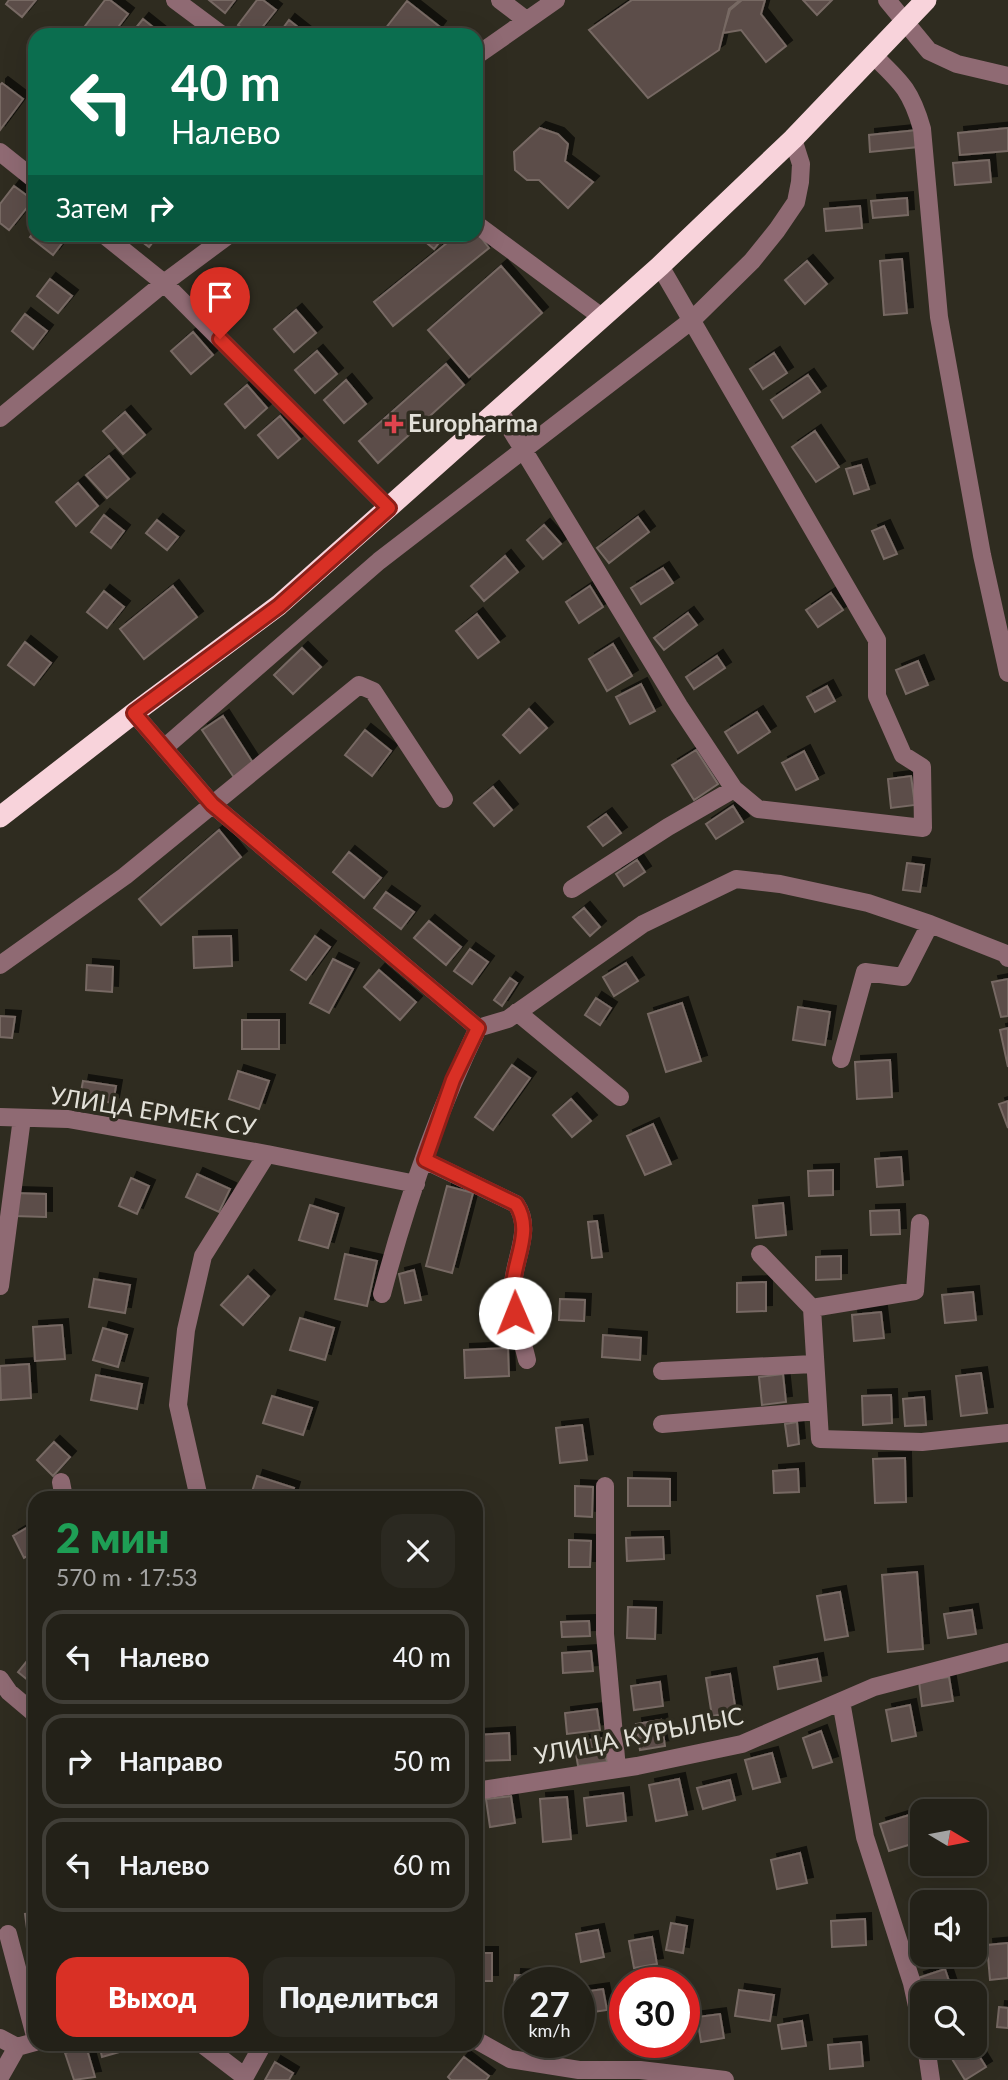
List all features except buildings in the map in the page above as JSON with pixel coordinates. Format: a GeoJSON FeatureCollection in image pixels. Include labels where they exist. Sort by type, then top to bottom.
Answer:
{"type":"FeatureCollection","features":[{"type":"Feature","properties":{"kind":"highway"},"geometry":{"type":"LineString","coordinates":[[0,817],[134,713],[279,606],[660,267],[793,139],[926,0]]}},
{"type":"Feature","properties":{"kind":"street"},"geometry":{"type":"LineString","coordinates":[[176,0],[213,28]]}},
{"type":"Feature","properties":{"kind":"street"},"geometry":{"type":"LineString","coordinates":[[500,0],[526,20]]}},
{"type":"Feature","properties":{"kind":"street"},"geometry":{"type":"LineString","coordinates":[[483,51],[556,0]]}},
{"type":"Feature","properties":{"kind":"street"},"geometry":{"type":"LineString","coordinates":[[887,0],[929,51],[957,64],[1008,76]]}},
{"type":"Feature","properties":{"kind":"street"},"geometry":{"type":"LineString","coordinates":[[873,55],[905,86],[915,105],[922,129],[939,317],[982,555],[1008,673]]}},
{"type":"Feature","properties":{"kind":"street"},"geometry":{"type":"LineString","coordinates":[[164,748],[379,561],[692,320],[752,261],[778,230],[796,202],[800,164],[793,139]]}},
{"type":"Feature","properties":{"kind":"street"},"geometry":{"type":"LineString","coordinates":[[0,152],[28,174]]}},
{"type":"Feature","properties":{"kind":"street"},"geometry":{"type":"LineString","coordinates":[[483,229],[603,318]]}},
{"type":"Feature","properties":{"kind":"street"},"geometry":{"type":"LineString","coordinates":[[113,242],[164,283],[389,508]]}},
{"type":"Feature","properties":{"kind":"street"},"geometry":{"type":"LineString","coordinates":[[0,417],[164,283],[219,242]]}},
{"type":"Feature","properties":{"kind":"street"},"geometry":{"type":"LineString","coordinates":[[499,410],[679,706],[734,789],[758,809],[923,828],[922,768],[903,755],[877,696],[877,640],[660,267]]}},
{"type":"Feature","properties":{"kind":"street"},"geometry":{"type":"LineString","coordinates":[[0,965],[125,876],[359,685],[373,691],[444,799]]}},
{"type":"Feature","properties":{"kind":"street"},"geometry":{"type":"LineString","coordinates":[[134,713],[212,804],[478,1028]]}},
{"type":"Feature","properties":{"kind":"street"},"geometry":{"type":"LineString","coordinates":[[572,889],[668,827],[734,789]]}},
{"type":"Feature","properties":{"kind":"street"},"geometry":{"type":"LineString","coordinates":[[382,1294],[398,1233],[453,1080],[478,1028],[508,1018],[643,923],[736,878],[780,884],[869,903],[1006,954],[1008,958]]}},
{"type":"Feature","properties":{"kind":"street"},"geometry":{"type":"LineString","coordinates":[[841,1059],[865,972],[904,977],[930,924]]}},
{"type":"Feature","properties":{"kind":"street"},"geometry":{"type":"LineString","coordinates":[[517,1012],[620,1097]]}},
{"type":"Feature","properties":{"kind":"street","name":"УЛИЦА ЕРМЕК СУ"},"geometry":{"type":"LineString","coordinates":[[0,1117],[68,1119],[267,1154],[203,1256],[186,1330],[178,1405],[198,1491]]}},
{"type":"Feature","properties":{"kind":"street"},"geometry":{"type":"LineString","coordinates":[[0,1286],[22,1118]]}},
{"type":"Feature","properties":{"kind":"street"},"geometry":{"type":"LineString","coordinates":[[267,1154],[416,1184]]}},
{"type":"Feature","properties":{"kind":"street"},"geometry":{"type":"LineString","coordinates":[[425,1160],[516,1204],[523,1215],[524,1229],[513,1284],[515,1313],[527,1360]]}},
{"type":"Feature","properties":{"kind":"street"},"geometry":{"type":"LineString","coordinates":[[812,1308],[915,1291],[920,1223]]}},
{"type":"Feature","properties":{"kind":"street"},"geometry":{"type":"LineString","coordinates":[[760,1254],[812,1308],[820,1439],[922,1442],[1008,1433]]}},
{"type":"Feature","properties":{"kind":"street"},"geometry":{"type":"LineString","coordinates":[[662,1371],[814,1364]]}},
{"type":"Feature","properties":{"kind":"street"},"geometry":{"type":"LineString","coordinates":[[662,1424],[818,1411]]}},
{"type":"Feature","properties":{"kind":"street"},"geometry":{"type":"LineString","coordinates":[[605,1486],[605,1634],[617,1769]]}},
{"type":"Feature","properties":{"kind":"street","name":"УЛИЦА КУРЫЛЫС"},"geometry":{"type":"LineString","coordinates":[[483,1790],[617,1769],[741,1744],[874,1687],[1008,1652]]}},
{"type":"Feature","properties":{"kind":"street"},"geometry":{"type":"LineString","coordinates":[[0,1679],[9,1692],[28,1708]]}},
{"type":"Feature","properties":{"kind":"street"},"geometry":{"type":"LineString","coordinates":[[841,1701],[865,1837],[911,1981]]}},
{"type":"Feature","properties":{"kind":"street"},"geometry":{"type":"LineString","coordinates":[[8,1934],[28,2012]]}},
{"type":"Feature","properties":{"kind":"street"},"geometry":{"type":"LineString","coordinates":[[0,2038],[18,2048]]}},
{"type":"Feature","properties":{"kind":"street"},"geometry":{"type":"LineString","coordinates":[[0,2077],[18,2048],[28,2043]]}},
{"type":"Feature","properties":{"kind":"street"},"geometry":{"type":"LineString","coordinates":[[483,2044],[510,2059],[579,2070],[640,2070],[725,2080]]}},
{"type":"Feature","properties":{"kind":"street"},"geometry":{"type":"LineString","coordinates":[[211,2051],[244,2078],[259,2051]]}},
{"type":"Feature","properties":{"kind":"street"},"geometry":{"type":"LineString","coordinates":[[928,2058],[931,2080]]}},
{"type":"Feature","properties":{"kind":"place","name":"Europharma"},"geometry":{"type":"Point","coordinates":[394,424]}},
{"type":"Feature","properties":{"kind":"route"},"geometry":{"type":"LineString","coordinates":[[220,339],[389,508],[279,606],[134,713],[212,804],[478,1028],[453,1080],[425,1160],[516,1204],[523,1215],[524,1229],[513,1284],[515,1313]]}}]}
